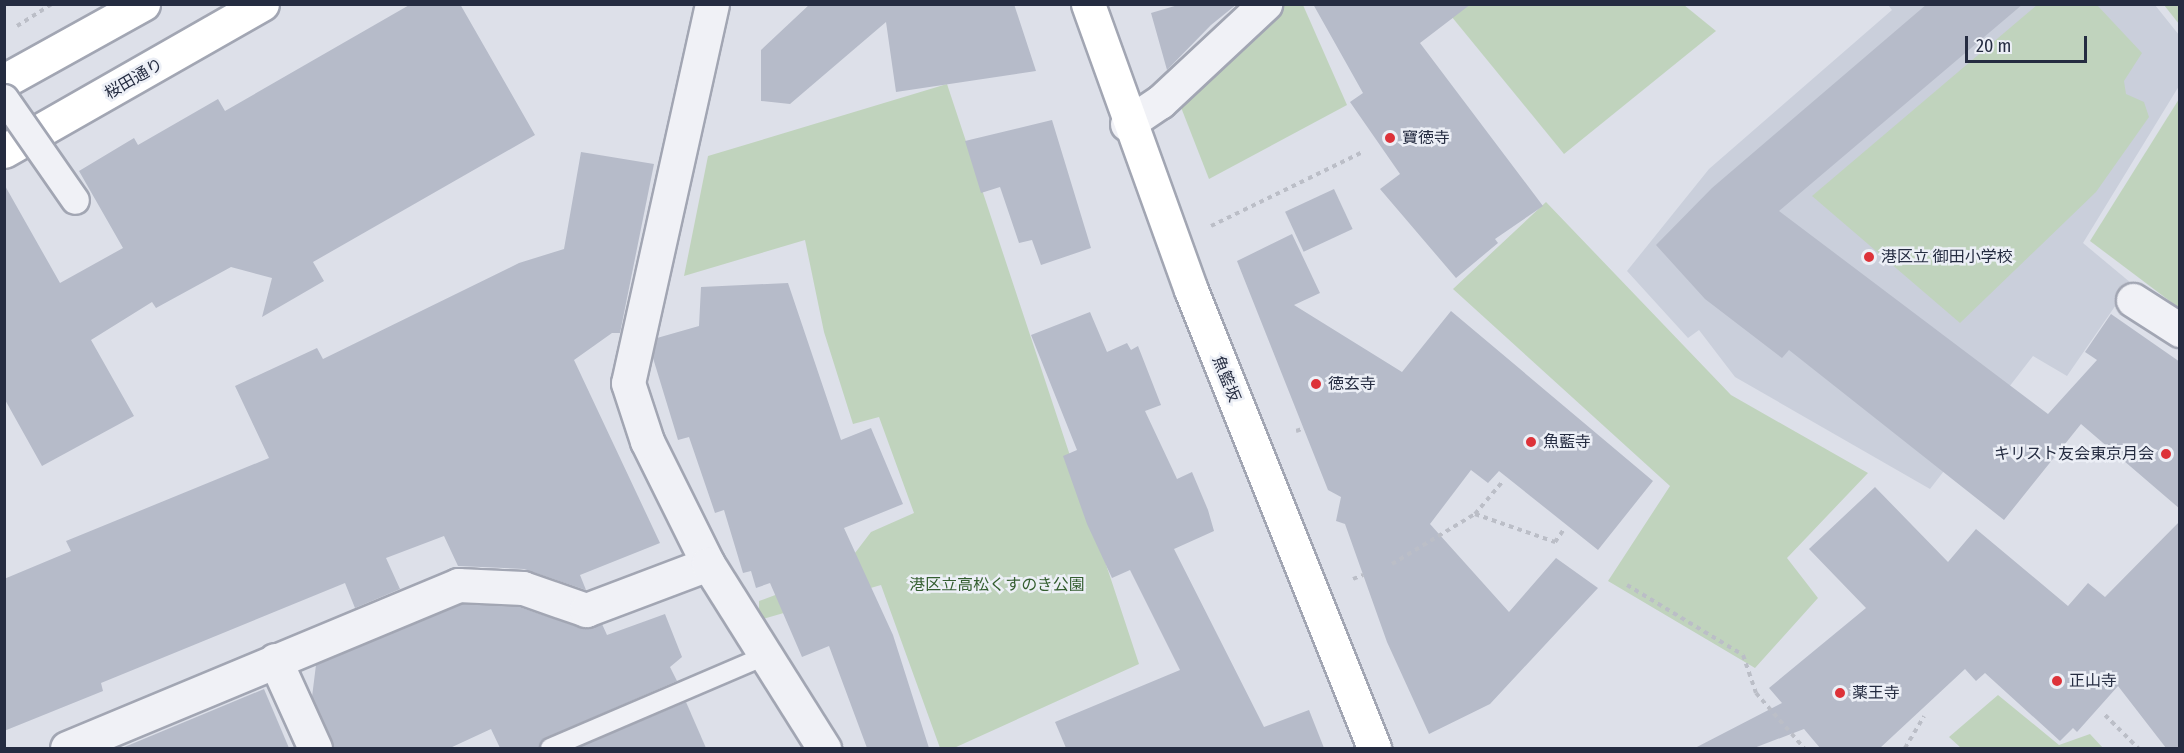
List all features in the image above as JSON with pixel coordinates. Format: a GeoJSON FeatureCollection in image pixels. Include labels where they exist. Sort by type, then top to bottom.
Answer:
{"type":"FeatureCollection","features":[{"type":"Feature","properties":{"kind":"main road"},"geometry":{"type":"LineString","coordinates":[[7,83],[143,4]]}},
{"type":"Feature","properties":{"kind":"main road","name":"桜田通り"},"geometry":{"type":"LineString","coordinates":[[4,150],[262,4]]}},
{"type":"Feature","properties":{"kind":"main road","name":"魚籃坂"},"geometry":{"type":"LineString","coordinates":[[1088,4],[1127,124],[1374,748]]}},
{"type":"Feature","properties":{"kind":"street"},"geometry":{"type":"LineString","coordinates":[[712,4],[628,383],[647,441],[708,564],[762,657],[824,748]]}},
{"type":"Feature","properties":{"kind":"street"},"geometry":{"type":"LineString","coordinates":[[1127,124],[1160,102],[1265,4]]}},
{"type":"Feature","properties":{"kind":"street"},"geometry":{"type":"LineString","coordinates":[[7,83],[75,200]]}},
{"type":"Feature","properties":{"kind":"street"},"geometry":{"type":"LineString","coordinates":[[2133,300],[2180,330]]}},
{"type":"Feature","properties":{"kind":"street"},"geometry":{"type":"LineString","coordinates":[[67,748],[458,585],[523,588],[586,610],[708,564]]}},
{"type":"Feature","properties":{"kind":"street"},"geometry":{"type":"LineString","coordinates":[[275,660],[315,748]]}},
{"type":"Feature","properties":{"kind":"lane"},"geometry":{"type":"LineString","coordinates":[[550,748],[762,657]]}},
{"type":"Feature","properties":{"kind":"path"},"geometry":{"type":"LineString","coordinates":[[17,26],[52,4]]}},
{"type":"Feature","properties":{"kind":"path"},"geometry":{"type":"LineString","coordinates":[[1212,226],[1363,152]]}},
{"type":"Feature","properties":{"kind":"path"},"geometry":{"type":"LineString","coordinates":[[1296,431],[1302,429]]}},
{"type":"Feature","properties":{"kind":"path"},"geometry":{"type":"LineString","coordinates":[[1392,564],[1475,514],[1503,481]]}},
{"type":"Feature","properties":{"kind":"path"},"geometry":{"type":"LineString","coordinates":[[1475,514],[1555,542],[1564,529]]}},
{"type":"Feature","properties":{"kind":"path"},"geometry":{"type":"LineString","coordinates":[[1353,579],[1363,575]]}},
{"type":"Feature","properties":{"kind":"path"},"geometry":{"type":"LineString","coordinates":[[1627,585],[1743,655],[1756,693],[1804,748]]}},
{"type":"Feature","properties":{"kind":"path"},"geometry":{"type":"LineString","coordinates":[[2104,715],[2138,748]]}},
{"type":"Feature","properties":{"kind":"path"},"geometry":{"type":"LineString","coordinates":[[1905,748],[1924,716]]}},
{"type":"Feature","properties":{"kind":"shaded area","name":"港区立 御田小学校"},"geometry":{"type":"Polygon","coordinates":[[[1888,5],[2155,5],[2179,35],[2179,86],[2083,243],[2131,283],[2067,376],[2033,356],[1930,489],[1735,377],[1699,330],[1688,338],[1627,271],[1709,169],[1892,10],[1888,5]]]}},
{"type":"Feature","properties":{"kind":"green space"},"geometry":{"type":"Polygon","coordinates":[[[1453,4],[1684,5],[1716,31],[1564,154],[1447,11],[1453,4]]]}},
{"type":"Feature","properties":{"kind":"green space"},"geometry":{"type":"Polygon","coordinates":[[[1282,5],[1303,5],[1347,105],[1209,179],[1175,92],[1282,5]]]}},
{"type":"Feature","properties":{"kind":"green space"},"geometry":{"type":"Polygon","coordinates":[[[2037,5],[2097,5],[2142,53],[2124,81],[2126,94],[2144,102],[2149,117],[2096,192],[1960,323],[1812,196],[2037,5]]]}},
{"type":"Feature","properties":{"kind":"green space"},"geometry":{"type":"Polygon","coordinates":[[[2164,5],[2179,5],[2179,24],[2164,5]]]}},
{"type":"Feature","properties":{"kind":"green space","name":"港区立高松くすのき公園"},"geometry":{"type":"Polygon","coordinates":[[[947,84],[1139,664],[954,748],[940,748],[881,585],[759,620],[759,601],[842,570],[871,532],[914,513],[879,417],[853,424],[824,332],[805,240],[684,276],[708,156],[947,84]]]}},
{"type":"Feature","properties":{"kind":"green space"},"geometry":{"type":"Polygon","coordinates":[[[2179,99],[2180,308],[2090,241],[2179,99]]]}},
{"type":"Feature","properties":{"kind":"green space"},"geometry":{"type":"Polygon","coordinates":[[[1546,202],[1731,395],[1868,473],[1787,558],[1818,598],[1755,668],[1608,581],[1670,486],[1453,289],[1546,202]]]}},
{"type":"Feature","properties":{"kind":"green space"},"geometry":{"type":"Polygon","coordinates":[[[1998,695],[2059,745],[2090,734],[2103,748],[1961,748],[1949,737],[1998,695]]]}},
{"type":"Feature","properties":{"kind":"building"},"geometry":{"type":"Polygon","coordinates":[[[411,4],[460,4],[535,135],[313,262],[324,281],[262,317],[272,278],[231,267],[156,308],[152,302],[91,340],[134,416],[42,466],[4,398],[4,184],[60,283],[123,248],[79,171],[134,138],[138,145],[218,99],[225,111],[411,4]]]}},
{"type":"Feature","properties":{"kind":"building"},"geometry":{"type":"Polygon","coordinates":[[[810,4],[1014,4],[1036,71],[896,92],[886,22],[790,104],[761,101],[761,50],[810,4]]]}},
{"type":"Feature","properties":{"kind":"building"},"geometry":{"type":"Polygon","coordinates":[[[1237,4],[1211,25],[1167,70],[1151,13],[1178,5],[1237,4]]]}},
{"type":"Feature","properties":{"kind":"building"},"geometry":{"type":"Polygon","coordinates":[[[1313,4],[1471,4],[1420,43],[1543,206],[1495,239],[1498,243],[1456,278],[1380,189],[1400,174],[1350,102],[1363,93],[1313,4]]]}},
{"type":"Feature","properties":{"kind":"building"},"geometry":{"type":"Polygon","coordinates":[[[1927,4],[2023,4],[1779,211],[2048,414],[2097,360],[2085,352],[2111,314],[2180,362],[2180,509],[2081,424],[2004,520],[1789,350],[1782,358],[1705,299],[1656,245],[1712,188],[1927,4]]]}},
{"type":"Feature","properties":{"kind":"building"},"geometry":{"type":"Polygon","coordinates":[[[1052,120],[1091,248],[1041,265],[1032,240],[1019,243],[1000,187],[981,193],[965,141],[1052,120]]]}},
{"type":"Feature","properties":{"kind":"building"},"geometry":{"type":"Polygon","coordinates":[[[581,152],[654,164],[620,333],[612,333],[574,360],[660,543],[580,575],[586,590],[524,569],[458,566],[444,536],[386,558],[400,589],[355,608],[345,583],[101,683],[103,691],[4,731],[4,579],[71,551],[66,541],[269,458],[235,386],[317,348],[323,359],[519,263],[564,249],[581,152]]]}},
{"type":"Feature","properties":{"kind":"building"},"geometry":{"type":"Polygon","coordinates":[[[1334,189],[1353,229],[1304,252],[1285,212],[1334,189]]]}},
{"type":"Feature","properties":{"kind":"building"},"geometry":{"type":"Polygon","coordinates":[[[1292,234],[1320,293],[1294,305],[1402,372],[1451,311],[1653,481],[1598,550],[1499,471],[1488,483],[1471,470],[1430,524],[1509,612],[1556,558],[1598,588],[1490,704],[1429,734],[1387,642],[1345,524],[1336,521],[1341,497],[1328,490],[1237,261],[1292,234]]]}},
{"type":"Feature","properties":{"kind":"building"},"geometry":{"type":"Polygon","coordinates":[[[788,283],[841,440],[871,428],[903,504],[844,528],[893,635],[929,748],[867,748],[829,646],[802,657],[770,583],[756,588],[751,571],[743,573],[724,510],[715,513],[689,437],[678,440],[653,358],[657,338],[699,326],[701,287],[788,283]]]}},
{"type":"Feature","properties":{"kind":"building"},"geometry":{"type":"Polygon","coordinates":[[[1090,312],[1107,352],[1127,343],[1131,350],[1138,346],[1161,405],[1145,411],[1177,479],[1192,472],[1208,510],[1214,531],[1174,549],[1264,727],[1309,710],[1324,748],[1066,748],[1055,722],[1180,670],[1130,570],[1112,578],[1087,524],[1063,456],[1077,450],[1031,335],[1090,312]]]}},
{"type":"Feature","properties":{"kind":"building"},"geometry":{"type":"Polygon","coordinates":[[[1875,487],[1948,562],[1976,529],[2068,606],[2088,583],[2105,597],[2180,521],[2180,748],[2166,748],[2118,686],[2077,732],[2073,728],[2060,741],[1985,673],[1976,681],[1965,669],[1880,748],[1820,748],[1804,729],[1754,748],[1695,748],[1782,703],[1769,688],[1866,608],[1809,549],[1875,487]]]}},
{"type":"Feature","properties":{"kind":"building"},"geometry":{"type":"Polygon","coordinates":[[[462,604],[519,607],[581,628],[602,624],[607,635],[665,614],[682,657],[670,667],[677,681],[546,738],[539,748],[500,748],[491,729],[450,748],[334,748],[312,697],[316,665],[462,604]]]}},
{"type":"Feature","properties":{"kind":"building"},"geometry":{"type":"Polygon","coordinates":[[[264,689],[289,748],[122,748],[264,689]]]}},
{"type":"Feature","properties":{"kind":"building"},"geometry":{"type":"Polygon","coordinates":[[[686,702],[706,748],[577,748],[686,702]]]}},
{"type":"Feature","properties":{"kind":"place","name":"寶徳寺"},"geometry":{"type":"Point","coordinates":[1390,138]}},
{"type":"Feature","properties":{"kind":"place","name":"港区立 御田小学校"},"geometry":{"type":"Point","coordinates":[1869,257]}},
{"type":"Feature","properties":{"kind":"place","name":"徳玄寺"},"geometry":{"type":"Point","coordinates":[1316,384]}},
{"type":"Feature","properties":{"kind":"place","name":"魚藍寺"},"geometry":{"type":"Point","coordinates":[1531,442]}},
{"type":"Feature","properties":{"kind":"place","name":"キリスト友会東京月会"},"geometry":{"type":"Point","coordinates":[2166,454]}},
{"type":"Feature","properties":{"kind":"place","name":"正山寺"},"geometry":{"type":"Point","coordinates":[2057,681]}},
{"type":"Feature","properties":{"kind":"place","name":"薬王寺"},"geometry":{"type":"Point","coordinates":[1840,693]}}]}
